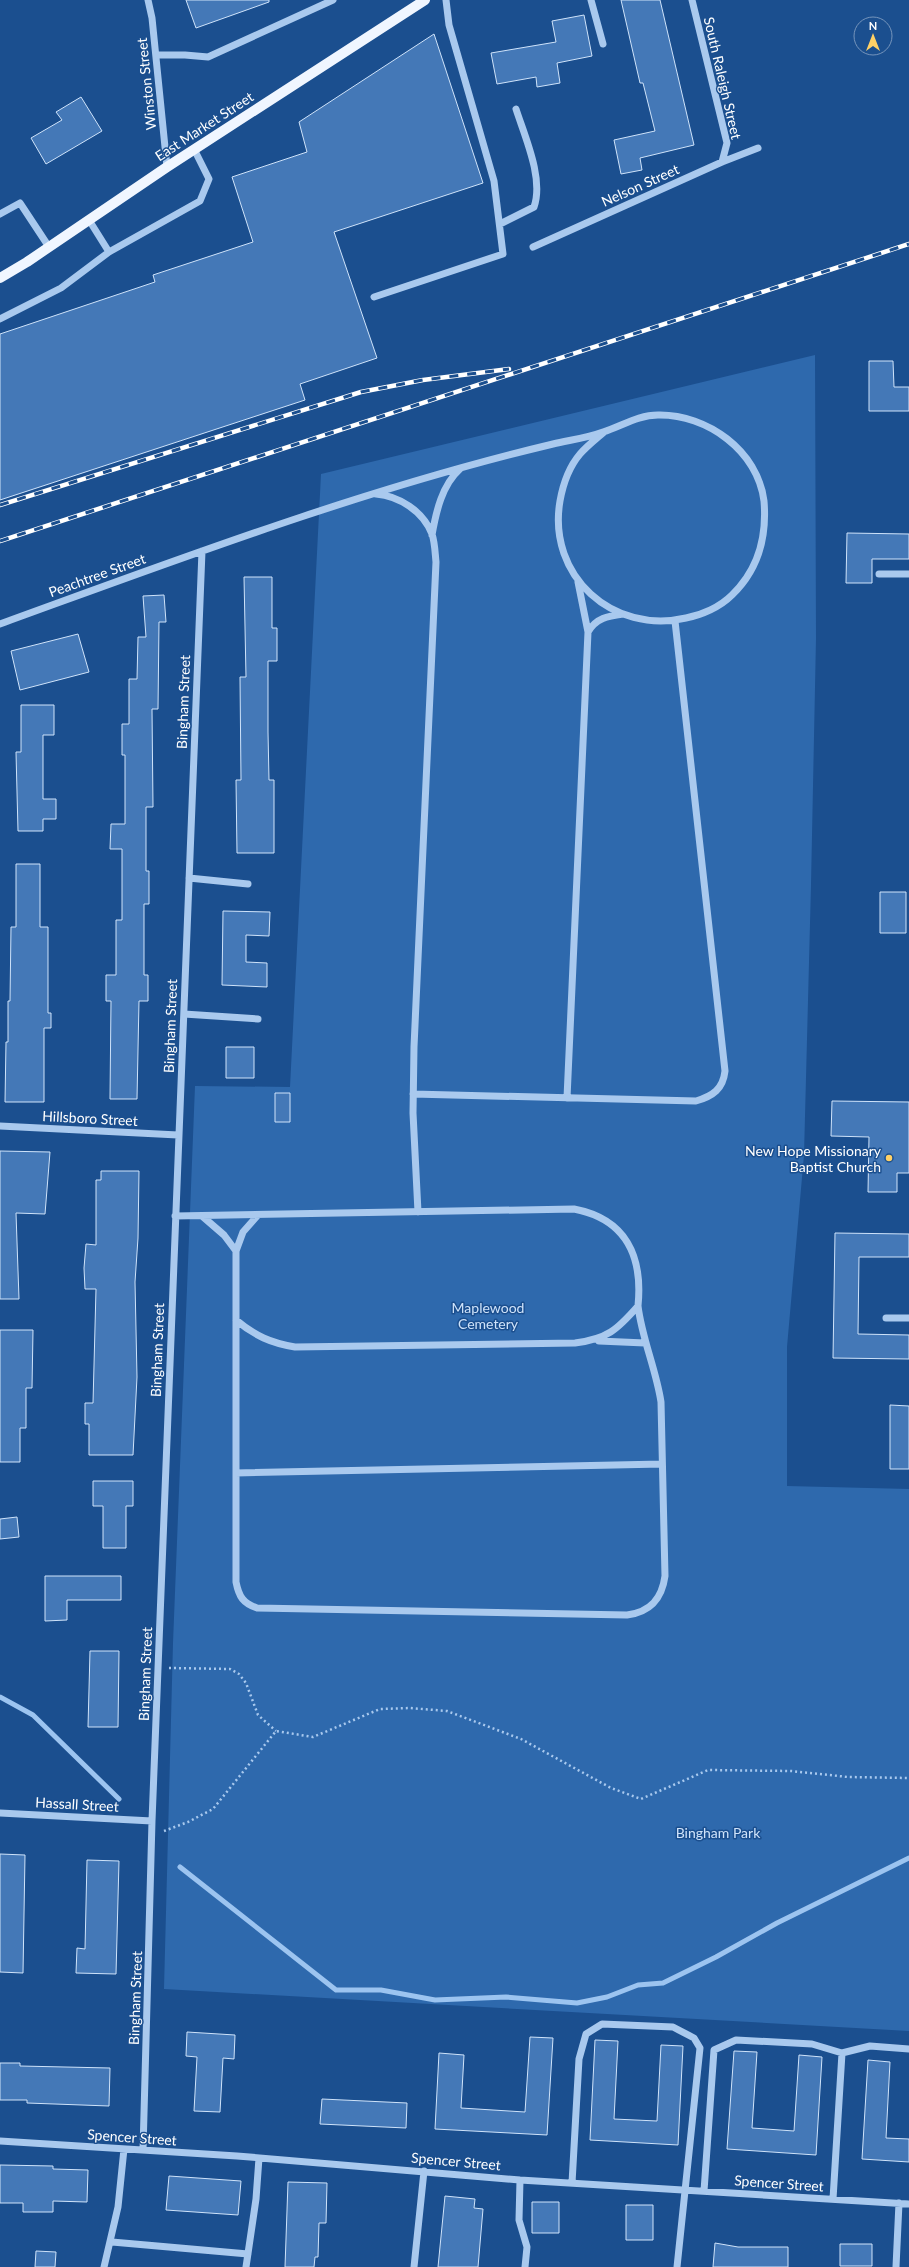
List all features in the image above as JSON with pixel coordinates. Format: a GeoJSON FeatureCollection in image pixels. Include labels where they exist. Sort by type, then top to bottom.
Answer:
{"type":"FeatureCollection","features":[{"type":"Feature","properties":{"kind":"main road","name":"East Market Street"},"geometry":{"type":"LineString","coordinates":[[0,278],[49,247],[194,149],[425,0]]}},
{"type":"Feature","properties":{"kind":"street","name":"Winston Street"},"geometry":{"type":"LineString","coordinates":[[148,0],[152,18],[167,167]]}},
{"type":"Feature","properties":{"kind":"street"},"geometry":{"type":"LineString","coordinates":[[156,55],[185,55],[208,58],[333,0]]}},
{"type":"Feature","properties":{"kind":"street"},"geometry":{"type":"LineString","coordinates":[[374,298],[503,254],[494,181],[449,25],[446,0]]}},
{"type":"Feature","properties":{"kind":"street"},"geometry":{"type":"LineString","coordinates":[[590,0],[603,44]]}},
{"type":"Feature","properties":{"kind":"street","name":"South Raleigh Street"},"geometry":{"type":"LineString","coordinates":[[692,0],[727,143],[722,162]]}},
{"type":"Feature","properties":{"kind":"street"},"geometry":{"type":"LineString","coordinates":[[500,224],[534,208],[538,197],[538,183],[516,109]]}},
{"type":"Feature","properties":{"kind":"street","name":"Nelson Street"},"geometry":{"type":"LineString","coordinates":[[533,246],[722,162],[758,148]]}},
{"type":"Feature","properties":{"kind":"street"},"geometry":{"type":"LineString","coordinates":[[0,319],[61,288],[109,252],[200,201],[209,179],[194,149]]}},
{"type":"Feature","properties":{"kind":"street"},"geometry":{"type":"LineString","coordinates":[[0,214],[20,203],[49,247]]}},
{"type":"Feature","properties":{"kind":"street"},"geometry":{"type":"LineString","coordinates":[[89,220],[109,252]]}},
{"type":"Feature","properties":{"kind":"street"},"geometry":{"type":"LineString","coordinates":[[567,1098],[588,632],[578,582],[562,552],[557,518],[563,485],[579,455],[604,432],[630,420],[658,415],[686,418],[712,428],[735,445],[752,468],[763,494],[766,522],[762,543],[749,575],[730,597],[701,615],[668,623],[634,619],[603,605],[578,582]]}},
{"type":"Feature","properties":{"kind":"street","name":"Peachtree Street"},"geometry":{"type":"LineString","coordinates":[[0,624],[319,510],[462,467],[604,432]]}},
{"type":"Feature","properties":{"kind":"street"},"geometry":{"type":"LineString","coordinates":[[418,1212],[414,1094],[437,577],[432,535],[437,512],[448,484],[462,467]]}},
{"type":"Feature","properties":{"kind":"street"},"geometry":{"type":"LineString","coordinates":[[372,494],[384,495],[408,505],[421,516],[432,535]]}},
{"type":"Feature","properties":{"kind":"street","name":"Bingham Street"},"geometry":{"type":"LineString","coordinates":[[143,2150],[152,1821],[202,551]]}},
{"type":"Feature","properties":{"kind":"street"},"geometry":{"type":"LineString","coordinates":[[880,574],[909,574]]}},
{"type":"Feature","properties":{"kind":"street"},"geometry":{"type":"LineString","coordinates":[[588,632],[592,625],[599,620],[623,614]]}},
{"type":"Feature","properties":{"kind":"street"},"geometry":{"type":"LineString","coordinates":[[414,1094],[696,1101],[708,1098],[724,1083],[725,1071],[675,621]]}},
{"type":"Feature","properties":{"kind":"street"},"geometry":{"type":"LineString","coordinates":[[189,878],[248,884]]}},
{"type":"Feature","properties":{"kind":"street"},"geometry":{"type":"LineString","coordinates":[[184,1014],[258,1019]]}},
{"type":"Feature","properties":{"kind":"street","name":"Hillsboro Street"},"geometry":{"type":"LineString","coordinates":[[0,1126],[178,1135]]}},
{"type":"Feature","properties":{"kind":"street"},"geometry":{"type":"LineString","coordinates":[[176,1216],[574,1209],[592,1212],[606,1219],[619,1230],[629,1243],[639,1278],[638,1306],[645,1343],[658,1382],[661,1402],[664,1585],[661,1594],[650,1607],[627,1615],[257,1608],[242,1600],[238,1593],[236,1582],[236,1251],[243,1232],[258,1215]]}},
{"type":"Feature","properties":{"kind":"street"},"geometry":{"type":"LineString","coordinates":[[202,1216],[224,1234],[236,1251]]}},
{"type":"Feature","properties":{"kind":"street"},"geometry":{"type":"LineString","coordinates":[[594,1341],[616,1329],[638,1306]]}},
{"type":"Feature","properties":{"kind":"street"},"geometry":{"type":"LineString","coordinates":[[886,1318],[909,1318]]}},
{"type":"Feature","properties":{"kind":"street"},"geometry":{"type":"LineString","coordinates":[[236,1320],[250,1332],[265,1340],[295,1347],[575,1343],[594,1341],[645,1343]]}},
{"type":"Feature","properties":{"kind":"street"},"geometry":{"type":"LineString","coordinates":[[236,1472],[662,1464]]}},
{"type":"Feature","properties":{"kind":"street","name":"Hassall Street"},"geometry":{"type":"LineString","coordinates":[[0,1813],[152,1821]]}},
{"type":"Feature","properties":{"kind":"street"},"geometry":{"type":"LineString","coordinates":[[572,2183],[579,2059],[586,2034],[602,2024],[673,2027],[694,2038],[700,2048],[677,2267]]}},
{"type":"Feature","properties":{"kind":"street"},"geometry":{"type":"LineString","coordinates":[[700,2048],[714,2050],[736,2040],[812,2044],[842,2053],[870,2046],[909,2049]]}},
{"type":"Feature","properties":{"kind":"street"},"geometry":{"type":"LineString","coordinates":[[704,2191],[714,2050]]}},
{"type":"Feature","properties":{"kind":"street"},"geometry":{"type":"LineString","coordinates":[[833,2199],[842,2053]]}},
{"type":"Feature","properties":{"kind":"street","name":"Spencer Street"},"geometry":{"type":"LineString","coordinates":[[0,2141],[259,2158],[520,2180],[909,2204]]}},
{"type":"Feature","properties":{"kind":"street"},"geometry":{"type":"LineString","coordinates":[[104,2267],[112,2242],[118,2207],[124,2149]]}},
{"type":"Feature","properties":{"kind":"street"},"geometry":{"type":"LineString","coordinates":[[246,2267],[256,2199],[259,2158]]}},
{"type":"Feature","properties":{"kind":"street"},"geometry":{"type":"LineString","coordinates":[[414,2267],[424,2171]]}},
{"type":"Feature","properties":{"kind":"street"},"geometry":{"type":"LineString","coordinates":[[520,2180],[519,2220],[527,2247],[525,2267]]}},
{"type":"Feature","properties":{"kind":"street"},"geometry":{"type":"LineString","coordinates":[[896,2267],[899,2203]]}},
{"type":"Feature","properties":{"kind":"street"},"geometry":{"type":"LineString","coordinates":[[112,2242],[248,2254]]}},
{"type":"Feature","properties":{"kind":"path"},"geometry":{"type":"LineString","coordinates":[[158,1669],[230,1669],[239,1674],[246,1683],[258,1715],[276,1731],[313,1737],[380,1709],[410,1708],[447,1711],[521,1739],[611,1788],[641,1799],[708,1770],[791,1771],[848,1777],[909,1778]]}},
{"type":"Feature","properties":{"kind":"path"},"geometry":{"type":"LineString","coordinates":[[152,1835],[188,1822],[213,1809],[276,1731]]}},
{"type":"Feature","properties":{"kind":"green space","name":"Maplewood Cemetery"},"geometry":{"type":"Polygon","coordinates":[[[815,355],[816,638],[811,885],[804,1155],[787,1347],[787,1486],[909,1489],[909,2031],[164,1989],[173,1643],[195,1086],[290,1087],[321,474],[815,355]]]}},
{"type":"Feature","properties":{"kind":"building"},"geometry":{"type":"Polygon","coordinates":[[[186,0],[269,0],[269,2],[196,28],[186,0]]]}},
{"type":"Feature","properties":{"kind":"building"},"geometry":{"type":"Polygon","coordinates":[[[621,0],[660,0],[694,145],[640,158],[642,170],[621,174],[614,140],[655,131],[643,83],[640,83],[621,0]]]}},
{"type":"Feature","properties":{"kind":"building"},"geometry":{"type":"Polygon","coordinates":[[[584,15],[592,56],[557,63],[560,83],[537,87],[536,77],[497,84],[491,53],[556,42],[552,21],[584,15]]]}},
{"type":"Feature","properties":{"kind":"building"},"geometry":{"type":"Polygon","coordinates":[[[434,34],[483,183],[334,232],[377,358],[300,384],[305,400],[0,500],[0,334],[155,282],[153,275],[253,242],[232,177],[307,152],[299,122],[434,34]]]}},
{"type":"Feature","properties":{"kind":"building"},"geometry":{"type":"Polygon","coordinates":[[[81,97],[102,131],[46,164],[31,138],[62,120],[56,112],[81,97]]]}},
{"type":"Feature","properties":{"kind":"building"},"geometry":{"type":"Polygon","coordinates":[[[869,361],[893,361],[894,387],[909,387],[909,411],[869,411],[869,361]]]}},
{"type":"Feature","properties":{"kind":"building"},"geometry":{"type":"Polygon","coordinates":[[[847,533],[909,534],[909,559],[872,559],[872,583],[846,583],[847,533]]]}},
{"type":"Feature","properties":{"kind":"building"},"geometry":{"type":"Polygon","coordinates":[[[244,577],[272,577],[272,628],[277,628],[277,661],[268,661],[268,732],[269,780],[274,780],[274,853],[237,853],[236,780],[241,780],[240,677],[246,677],[244,577]]]}},
{"type":"Feature","properties":{"kind":"building"},"geometry":{"type":"Polygon","coordinates":[[[164,595],[166,622],[159,622],[158,709],[152,709],[153,807],[146,807],[146,871],[149,871],[149,904],[144,904],[144,975],[148,975],[148,1001],[139,1001],[137,1099],[110,1099],[111,1001],[106,1001],[106,975],[116,975],[116,920],[122,920],[122,849],[110,849],[111,824],[125,824],[125,755],[122,755],[122,724],[129,724],[129,679],[137,679],[138,637],[146,637],[143,596],[164,595]]]}},
{"type":"Feature","properties":{"kind":"building"},"geometry":{"type":"Polygon","coordinates":[[[78,634],[89,672],[20,690],[11,651],[78,634]]]}},
{"type":"Feature","properties":{"kind":"building"},"geometry":{"type":"Polygon","coordinates":[[[21,705],[54,705],[54,735],[43,735],[43,799],[56,799],[56,819],[43,819],[43,831],[18,831],[16,752],[21,752],[21,705]]]}},
{"type":"Feature","properties":{"kind":"building"},"geometry":{"type":"Polygon","coordinates":[[[16,864],[40,864],[40,927],[48,927],[48,1013],[51,1013],[51,1028],[44,1028],[44,1102],[5,1102],[6,1042],[8,1042],[8,1001],[10,1001],[11,927],[16,927],[16,864]]]}},
{"type":"Feature","properties":{"kind":"building"},"geometry":{"type":"Polygon","coordinates":[[[880,892],[906,892],[906,933],[880,933],[880,892]]]}},
{"type":"Feature","properties":{"kind":"building"},"geometry":{"type":"Polygon","coordinates":[[[223,911],[270,912],[269,936],[246,935],[246,962],[267,963],[267,987],[222,985],[223,911]]]}},
{"type":"Feature","properties":{"kind":"building"},"geometry":{"type":"Polygon","coordinates":[[[226,1047],[254,1047],[254,1078],[226,1078],[226,1047]]]}},
{"type":"Feature","properties":{"kind":"building"},"geometry":{"type":"Polygon","coordinates":[[[275,1093],[290,1093],[290,1122],[275,1122],[275,1093]]]}},
{"type":"Feature","properties":{"kind":"building","name":"New Hope Missionary Baptist Church"},"geometry":{"type":"Polygon","coordinates":[[[832,1101],[909,1102],[909,1173],[897,1173],[897,1192],[868,1192],[869,1137],[831,1136],[832,1101]]]}},
{"type":"Feature","properties":{"kind":"building"},"geometry":{"type":"Polygon","coordinates":[[[0,1151],[50,1152],[45,1214],[16,1213],[19,1299],[0,1299],[0,1151]]]}},
{"type":"Feature","properties":{"kind":"building"},"geometry":{"type":"Polygon","coordinates":[[[101,1171],[139,1171],[138,1238],[135,1282],[137,1377],[133,1455],[89,1455],[89,1424],[85,1424],[85,1403],[93,1403],[96,1289],[85,1289],[84,1268],[86,1244],[96,1245],[96,1180],[101,1180],[101,1171]]]}},
{"type":"Feature","properties":{"kind":"building"},"geometry":{"type":"Polygon","coordinates":[[[835,1233],[909,1234],[909,1257],[859,1257],[858,1334],[909,1335],[909,1359],[833,1358],[835,1233]]]}},
{"type":"Feature","properties":{"kind":"building"},"geometry":{"type":"Polygon","coordinates":[[[0,1330],[33,1330],[32,1388],[26,1388],[26,1428],[20,1428],[20,1462],[0,1462],[0,1330]]]}},
{"type":"Feature","properties":{"kind":"building"},"geometry":{"type":"Polygon","coordinates":[[[890,1405],[909,1406],[909,1469],[890,1469],[890,1405]]]}},
{"type":"Feature","properties":{"kind":"building"},"geometry":{"type":"Polygon","coordinates":[[[93,1481],[133,1481],[133,1506],[126,1506],[126,1548],[103,1548],[103,1506],[93,1506],[93,1481]]]}},
{"type":"Feature","properties":{"kind":"building"},"geometry":{"type":"Polygon","coordinates":[[[17,1517],[19,1537],[0,1539],[0,1519],[17,1517]]]}},
{"type":"Feature","properties":{"kind":"building"},"geometry":{"type":"Polygon","coordinates":[[[45,1576],[121,1576],[121,1600],[67,1600],[67,1620],[45,1621],[45,1576]]]}},
{"type":"Feature","properties":{"kind":"building"},"geometry":{"type":"Polygon","coordinates":[[[90,1651],[119,1651],[118,1727],[88,1727],[90,1651]]]}},
{"type":"Feature","properties":{"kind":"building"},"geometry":{"type":"Polygon","coordinates":[[[0,1854],[25,1855],[23,1973],[0,1972],[0,1854]]]}},
{"type":"Feature","properties":{"kind":"building"},"geometry":{"type":"Polygon","coordinates":[[[87,1860],[119,1861],[116,1974],[76,1973],[77,1948],[85,1949],[87,1860]]]}},
{"type":"Feature","properties":{"kind":"building"},"geometry":{"type":"Polygon","coordinates":[[[187,2032],[235,2035],[234,2059],[223,2058],[220,2112],[194,2111],[197,2057],[186,2056],[187,2032]]]}},
{"type":"Feature","properties":{"kind":"building"},"geometry":{"type":"Polygon","coordinates":[[[530,2037],[553,2038],[547,2135],[435,2129],[439,2053],[464,2055],[461,2108],[525,2112],[530,2037]]]}},
{"type":"Feature","properties":{"kind":"building"},"geometry":{"type":"Polygon","coordinates":[[[595,2040],[618,2041],[614,2119],[657,2121],[661,2045],[683,2046],[678,2145],[590,2140],[595,2040]]]}},
{"type":"Feature","properties":{"kind":"building"},"geometry":{"type":"Polygon","coordinates":[[[734,2051],[757,2052],[752,2128],[794,2131],[799,2055],[822,2057],[816,2155],[727,2149],[734,2051]]]}},
{"type":"Feature","properties":{"kind":"building"},"geometry":{"type":"Polygon","coordinates":[[[868,2060],[890,2062],[886,2138],[909,2139],[909,2162],[862,2159],[868,2060]]]}},
{"type":"Feature","properties":{"kind":"building"},"geometry":{"type":"Polygon","coordinates":[[[0,2063],[20,2063],[20,2066],[110,2068],[109,2106],[27,2103],[27,2100],[0,2100],[0,2063]]]}},
{"type":"Feature","properties":{"kind":"building"},"geometry":{"type":"Polygon","coordinates":[[[322,2099],[407,2103],[406,2128],[320,2124],[322,2099]]]}},
{"type":"Feature","properties":{"kind":"building"},"geometry":{"type":"Polygon","coordinates":[[[0,2165],[53,2166],[53,2169],[88,2170],[87,2202],[53,2201],[53,2212],[23,2212],[23,2203],[0,2203],[0,2165]]]}},
{"type":"Feature","properties":{"kind":"building"},"geometry":{"type":"Polygon","coordinates":[[[169,2176],[241,2181],[238,2215],[166,2210],[169,2176]]]}},
{"type":"Feature","properties":{"kind":"building"},"geometry":{"type":"Polygon","coordinates":[[[288,2182],[327,2183],[326,2223],[319,2223],[318,2257],[315,2257],[314,2267],[285,2267],[288,2182]]]}},
{"type":"Feature","properties":{"kind":"building"},"geometry":{"type":"Polygon","coordinates":[[[445,2196],[475,2199],[474,2208],[483,2209],[478,2267],[438,2267],[445,2196]]]}},
{"type":"Feature","properties":{"kind":"building"},"geometry":{"type":"Polygon","coordinates":[[[532,2202],[559,2202],[559,2233],[532,2233],[532,2202]]]}},
{"type":"Feature","properties":{"kind":"building"},"geometry":{"type":"Polygon","coordinates":[[[626,2205],[653,2205],[653,2240],[626,2240],[626,2205]]]}},
{"type":"Feature","properties":{"kind":"building"},"geometry":{"type":"Polygon","coordinates":[[[715,2243],[738,2247],[788,2247],[788,2267],[713,2267],[715,2243]]]}},
{"type":"Feature","properties":{"kind":"building"},"geometry":{"type":"Polygon","coordinates":[[[840,2244],[872,2244],[872,2266],[840,2266],[840,2244]]]}},
{"type":"Feature","properties":{"kind":"building"},"geometry":{"type":"Polygon","coordinates":[[[36,2251],[56,2252],[55,2267],[35,2267],[36,2251]]]}},
{"type":"Feature","properties":{"kind":"waterway"},"geometry":{"type":"LineString","coordinates":[[0,1697],[33,1715],[119,1799]]}},
{"type":"Feature","properties":{"kind":"waterway"},"geometry":{"type":"LineString","coordinates":[[180,1867],[336,1990],[381,1990],[435,2000],[506,1997],[577,2003],[607,1997],[638,1985],[663,1983],[716,1957],[777,1923],[909,1858]]}},
{"type":"Feature","properties":{"kind":"railway"},"geometry":{"type":"LineString","coordinates":[[0,541],[909,244]]}},
{"type":"Feature","properties":{"kind":"railway"},"geometry":{"type":"LineString","coordinates":[[0,505],[361,392],[423,380],[509,369]]}},
{"type":"Feature","properties":{"kind":"place","name":"New Hope Missionary Baptist Church"},"geometry":{"type":"Point","coordinates":[889,1158]}},
{"type":"Feature","properties":{"kind":"park label","name":"Bingham Park"},"geometry":{"type":"Point","coordinates":[718,1832]}}]}
